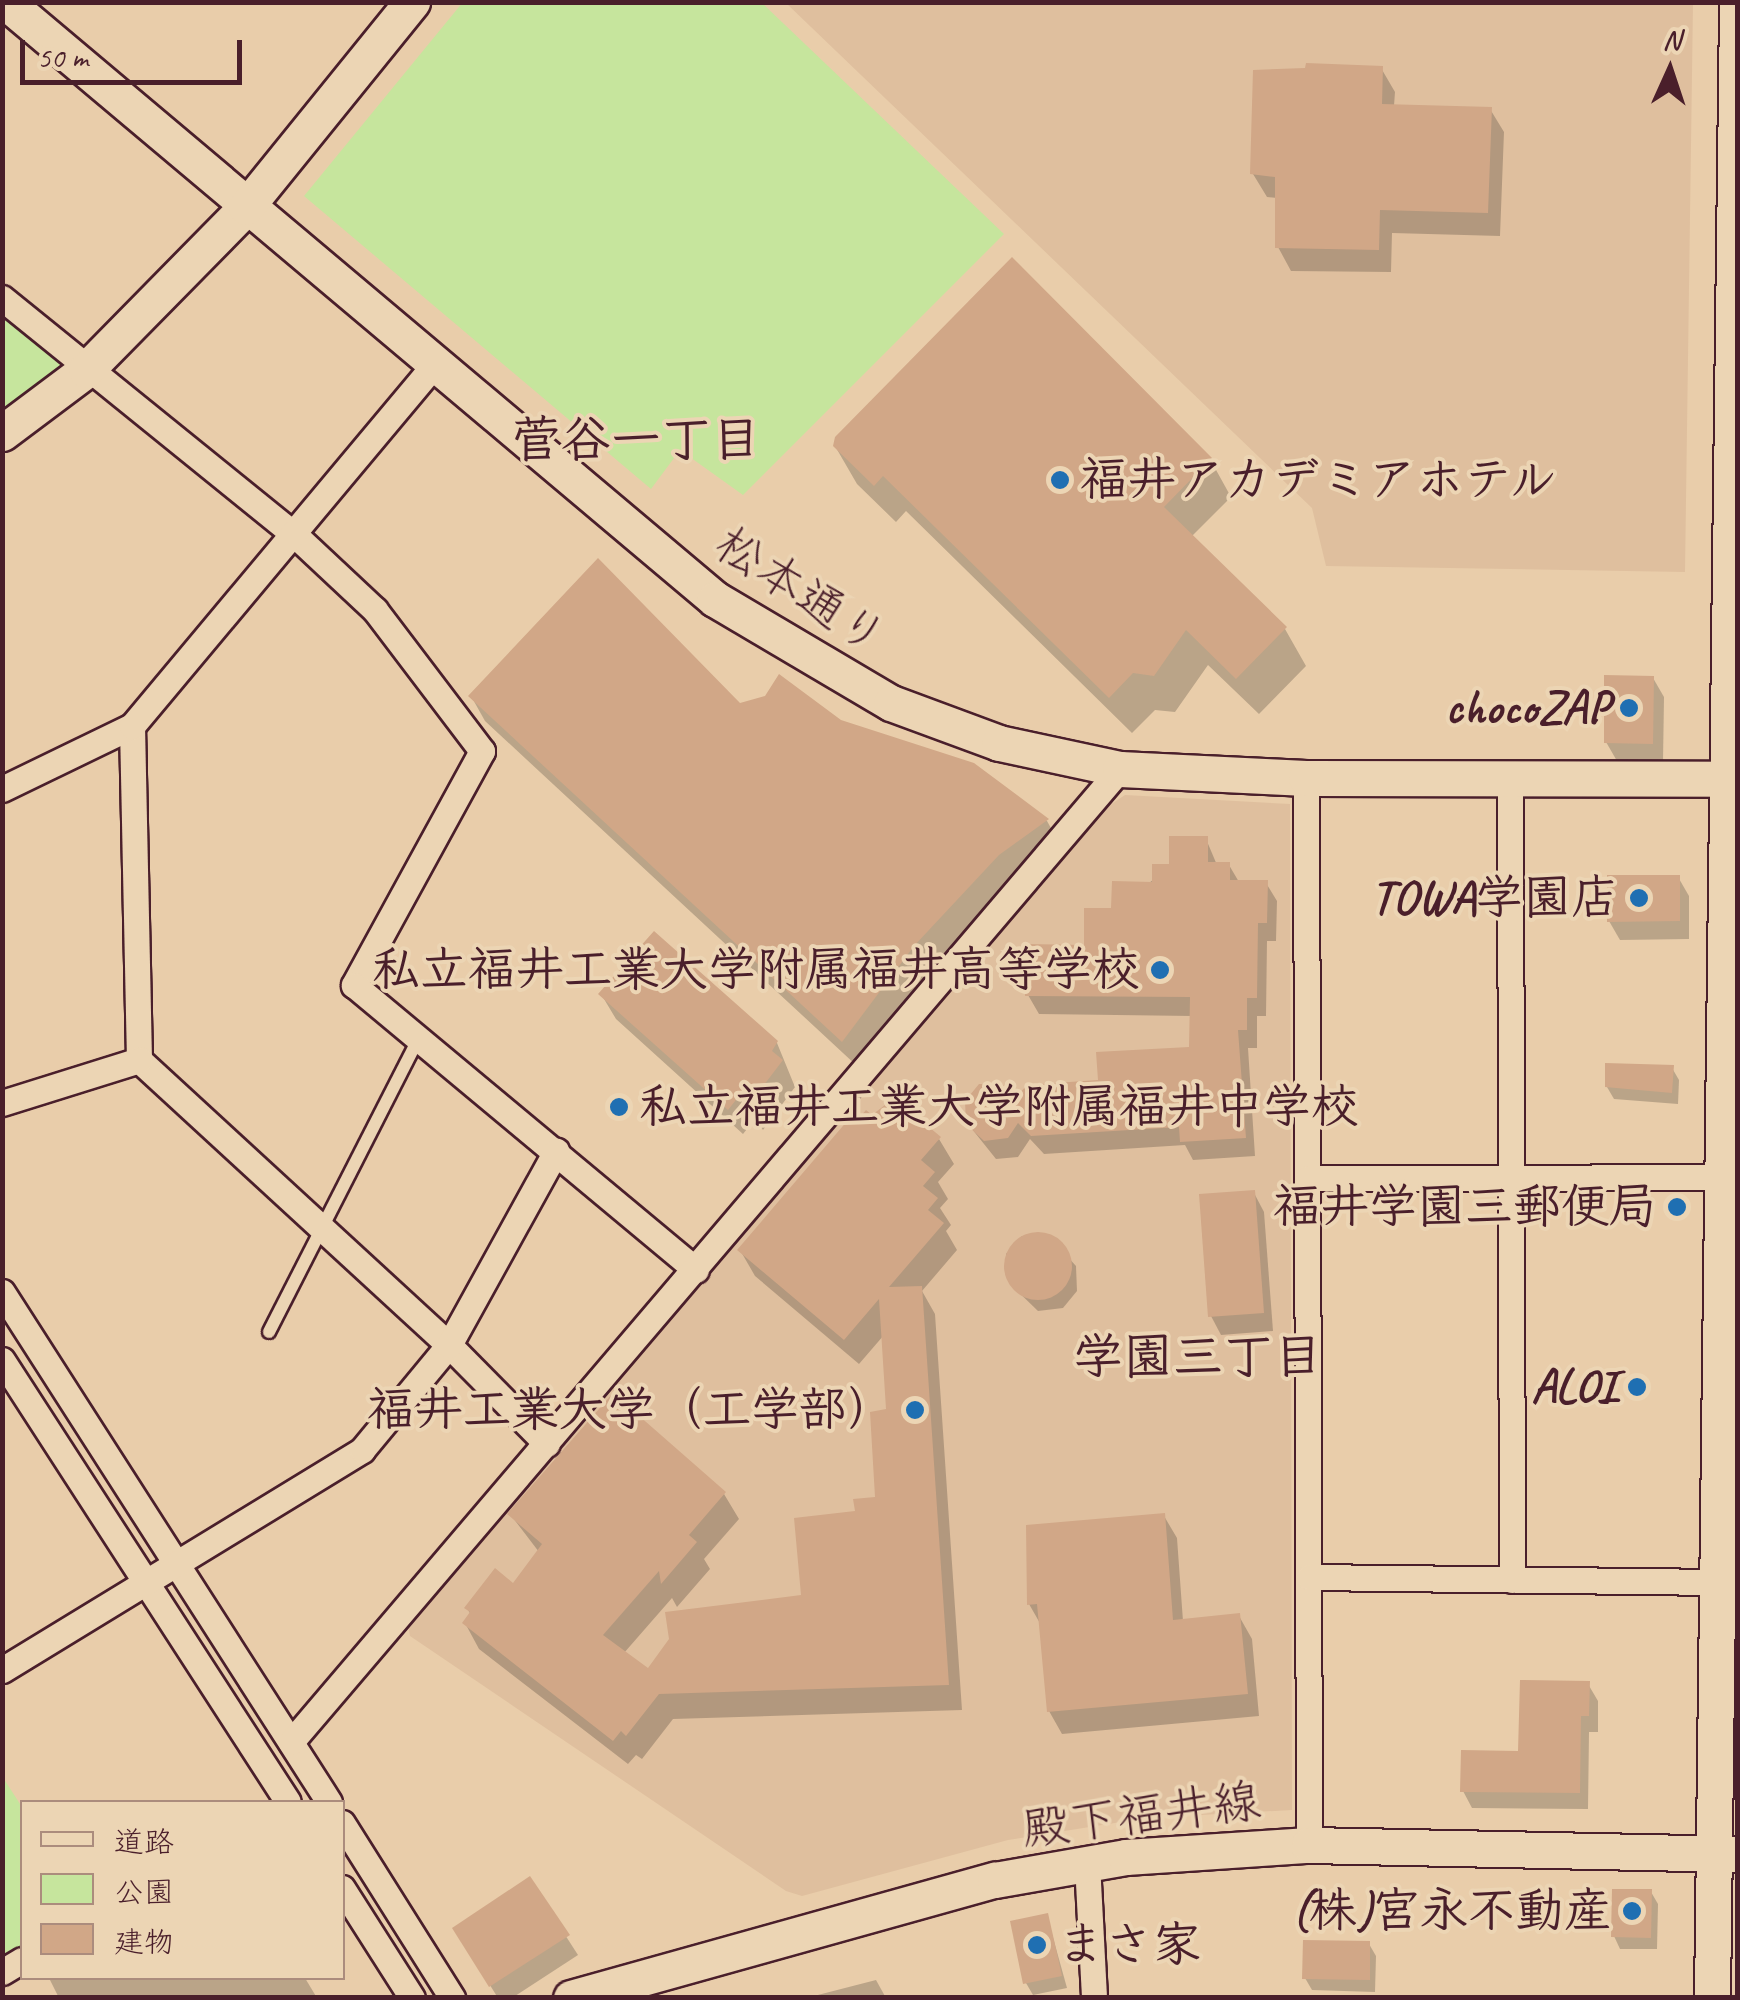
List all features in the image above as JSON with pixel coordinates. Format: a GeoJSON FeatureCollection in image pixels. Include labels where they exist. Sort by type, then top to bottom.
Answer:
{"type":"FeatureCollection","features":[{"type":"Feature","properties":{"kind":"street","name":"松本通り"},"geometry":{"type":"LineString","coordinates":[[6,2],[715,599],[814,663],[891,703],[999,743],[1120,769],[1306,778],[1732,780]]}},
{"type":"Feature","properties":{"kind":"street"},"geometry":{"type":"LineString","coordinates":[[1712,1998],[1726,1854],[1737,2]]}},
{"type":"Feature","properties":{"kind":"street"},"geometry":{"type":"LineString","coordinates":[[2,433],[86,370],[246,206],[403,5]]}},
{"type":"Feature","properties":{"kind":"street"},"geometry":{"type":"LineString","coordinates":[[2,298],[86,370],[297,537],[374,610],[482,751],[354,985],[696,1270]]}},
{"type":"Feature","properties":{"kind":"street"},"geometry":{"type":"LineString","coordinates":[[2,789],[132,726],[297,537],[435,364]]}},
{"type":"Feature","properties":{"kind":"street"},"geometry":{"type":"LineString","coordinates":[[132,726],[140,1060],[449,1345],[547,1444]]}},
{"type":"Feature","properties":{"kind":"street"},"geometry":{"type":"LineString","coordinates":[[291,1742],[1120,769]]}},
{"type":"Feature","properties":{"kind":"street"},"geometry":{"type":"LineString","coordinates":[[1306,778],[1310,1845]]}},
{"type":"Feature","properties":{"kind":"street"},"geometry":{"type":"LineString","coordinates":[[1510,778],[1512,1580]]}},
{"type":"Feature","properties":{"kind":"street"},"geometry":{"type":"LineString","coordinates":[[2,1103],[140,1060]]}},
{"type":"Feature","properties":{"kind":"street"},"geometry":{"type":"LineString","coordinates":[[2,1670],[342,1466],[449,1345],[556,1151]]}},
{"type":"Feature","properties":{"kind":"street"},"geometry":{"type":"LineString","coordinates":[[1308,1178],[1729,1177]]}},
{"type":"Feature","properties":{"kind":"street"},"geometry":{"type":"LineString","coordinates":[[2,1292],[328,1800]]}},
{"type":"Feature","properties":{"kind":"street"},"geometry":{"type":"LineString","coordinates":[[5,1368],[147,1582],[284,1800]]}},
{"type":"Feature","properties":{"kind":"street"},"geometry":{"type":"LineString","coordinates":[[1309,1577],[1727,1582]]}},
{"type":"Feature","properties":{"kind":"street"},"geometry":{"type":"LineString","coordinates":[[345,1829],[452,1998]]}},
{"type":"Feature","properties":{"kind":"street","name":"殿下福井線"},"geometry":{"type":"LineString","coordinates":[[571,1998],[995,1880],[1087,1863],[1310,1845],[1726,1854]]}},
{"type":"Feature","properties":{"kind":"street"},"geometry":{"type":"LineString","coordinates":[[1087,1863],[1094,1998]]}},
{"type":"Feature","properties":{"kind":"street"},"geometry":{"type":"LineString","coordinates":[[345,1893],[412,1998]]}},
{"type":"Feature","properties":{"kind":"lane"},"geometry":{"type":"LineString","coordinates":[[269,1332],[418,1038]]}},
{"type":"Feature","properties":{"kind":"shaded area"},"geometry":{"type":"Polygon","coordinates":[[[786,3],[1693,3],[1685,572],[1326,566],[1312,508],[786,3]]]}},
{"type":"Feature","properties":{"kind":"shaded area"},"geometry":{"type":"Polygon","coordinates":[[[1125,795],[1290,804],[1292,1810],[1146,1818],[1008,1840],[802,1896],[786,1891],[410,1636],[407,1620],[1110,805],[1125,795]]]}},
{"type":"Feature","properties":{"kind":"green space"},"geometry":{"type":"Polygon","coordinates":[[[463,2],[762,3],[1004,234],[743,495],[680,450],[651,489],[304,196],[463,2]]]}},
{"type":"Feature","properties":{"kind":"green space"},"geometry":{"type":"Polygon","coordinates":[[[2,298],[86,370],[2,430],[2,298]]]}},
{"type":"Feature","properties":{"kind":"green space"},"geometry":{"type":"Polygon","coordinates":[[[2,1776],[20,1804],[20,1948],[3,1959],[2,1776]]]}},
{"type":"Feature","properties":{"kind":"building"},"geometry":{"type":"Polygon","coordinates":[[[1306,63],[1383,66],[1382,104],[1492,107],[1488,213],[1380,210],[1379,250],[1275,248],[1275,177],[1250,174],[1253,70],[1305,68],[1306,63]]]}},
{"type":"Feature","properties":{"kind":"building"},"geometry":{"type":"Polygon","coordinates":[[[1012,257],[1212,458],[1164,507],[1287,627],[1236,679],[1186,630],[1154,676],[1133,673],[1109,698],[883,476],[874,486],[833,446],[835,437],[1012,257]]]}},
{"type":"Feature","properties":{"kind":"building"},"geometry":{"type":"Polygon","coordinates":[[[598,558],[740,703],[765,696],[779,674],[841,720],[974,763],[1049,819],[999,855],[914,946],[842,1042],[468,696],[598,558]]]}},
{"type":"Feature","properties":{"kind":"building"},"geometry":{"type":"Polygon","coordinates":[[[1604,675],[1654,676],[1653,744],[1604,743],[1604,675]]]}},
{"type":"Feature","properties":{"kind":"building"},"geometry":{"type":"Polygon","coordinates":[[[1169,836],[1208,836],[1208,862],[1230,862],[1230,880],[1268,880],[1267,923],[1258,923],[1257,998],[1247,998],[1247,1030],[1238,1030],[1246,1138],[1180,1142],[1179,1127],[1031,1136],[1018,1123],[1008,1138],[984,1141],[966,1124],[965,1101],[979,1084],[1002,1084],[1016,1097],[1027,1085],[1098,1080],[1096,1052],[1189,1047],[1190,997],[1025,996],[1026,944],[1084,945],[1084,908],[1111,908],[1112,881],[1152,882],[1152,864],[1169,864],[1169,836]]]}},
{"type":"Feature","properties":{"kind":"building"},"geometry":{"type":"Polygon","coordinates":[[[1607,875],[1680,875],[1680,921],[1607,922],[1607,875]]]}},
{"type":"Feature","properties":{"kind":"building"},"geometry":{"type":"Polygon","coordinates":[[[654,931],[778,1041],[772,1051],[783,1060],[747,1107],[739,1096],[728,1110],[598,994],[654,931]]]}},
{"type":"Feature","properties":{"kind":"building"},"geometry":{"type":"Polygon","coordinates":[[[1605,1063],[1674,1065],[1672,1093],[1605,1087],[1605,1063]]]}},
{"type":"Feature","properties":{"kind":"building"},"geometry":{"type":"Polygon","coordinates":[[[894,1098],[941,1137],[921,1160],[935,1172],[923,1186],[938,1198],[928,1210],[944,1223],[889,1287],[922,1286],[949,1685],[659,1694],[626,1736],[621,1731],[613,1741],[462,1623],[470,1612],[464,1608],[495,1568],[513,1583],[542,1544],[507,1514],[613,1393],[726,1492],[689,1535],[697,1542],[661,1584],[659,1571],[603,1635],[648,1668],[669,1639],[665,1612],[801,1595],[794,1518],[855,1511],[853,1499],[875,1497],[870,1412],[886,1409],[879,1299],[844,1340],[737,1250],[848,1120],[854,1124],[866,1110],[872,1115],[894,1098]]]}},
{"type":"Feature","properties":{"kind":"building"},"geometry":{"type":"Polygon","coordinates":[[[1255,1190],[1264,1313],[1208,1317],[1199,1194],[1255,1190]]]}},
{"type":"Feature","properties":{"kind":"building"},"geometry":{"type":"Polygon","coordinates":[[[1038,1232],[1062,1242],[1072,1266],[1062,1290],[1038,1300],[1014,1290],[1004,1266],[1014,1242],[1038,1232]]]}},
{"type":"Feature","properties":{"kind":"building"},"geometry":{"type":"Polygon","coordinates":[[[1165,1513],[1173,1620],[1240,1613],[1248,1694],[1047,1712],[1037,1604],[1027,1605],[1026,1525],[1165,1513]]]}},
{"type":"Feature","properties":{"kind":"building"},"geometry":{"type":"Polygon","coordinates":[[[1520,1680],[1590,1681],[1589,1716],[1581,1716],[1580,1793],[1460,1792],[1461,1750],[1518,1751],[1520,1680]]]}},
{"type":"Feature","properties":{"kind":"building"},"geometry":{"type":"Polygon","coordinates":[[[530,1876],[570,1935],[489,1987],[452,1928],[530,1876]]]}},
{"type":"Feature","properties":{"kind":"building"},"geometry":{"type":"Polygon","coordinates":[[[1612,1889],[1652,1889],[1651,1938],[1611,1937],[1612,1889]]]}},
{"type":"Feature","properties":{"kind":"building"},"geometry":{"type":"Polygon","coordinates":[[[1048,1913],[1062,1976],[1023,1984],[1010,1921],[1048,1913]]]}},
{"type":"Feature","properties":{"kind":"building"},"geometry":{"type":"Polygon","coordinates":[[[1303,1940],[1370,1941],[1370,1980],[1302,1979],[1303,1940]]]}},
{"type":"Feature","properties":{"kind":"place","name":"福井アカデミアホテル"},"geometry":{"type":"Point","coordinates":[1060,480]}},
{"type":"Feature","properties":{"kind":"place","name":"chocoZAP"},"geometry":{"type":"Point","coordinates":[1629,708]}},
{"type":"Feature","properties":{"kind":"place","name":"TOWA学園店"},"geometry":{"type":"Point","coordinates":[1639,898]}},
{"type":"Feature","properties":{"kind":"place","name":"私立福井工業大学附属福井高等学校"},"geometry":{"type":"Point","coordinates":[1160,970]}},
{"type":"Feature","properties":{"kind":"place","name":"私立福井工業大学附属福井中学校"},"geometry":{"type":"Point","coordinates":[619,1107]}},
{"type":"Feature","properties":{"kind":"place","name":"福井学園三郵便局"},"geometry":{"type":"Point","coordinates":[1677,1207]}},
{"type":"Feature","properties":{"kind":"place","name":"ALOI"},"geometry":{"type":"Point","coordinates":[1637,1387]}},
{"type":"Feature","properties":{"kind":"place","name":"福井工業大学（工学部）"},"geometry":{"type":"Point","coordinates":[915,1410]}},
{"type":"Feature","properties":{"kind":"place","name":"(株)宮永不動産"},"geometry":{"type":"Point","coordinates":[1632,1911]}},
{"type":"Feature","properties":{"kind":"place","name":"まさ家"},"geometry":{"type":"Point","coordinates":[1037,1945]}},
{"type":"Feature","properties":{"kind":"district","name":"菅谷一丁目"},"geometry":{"type":"Point","coordinates":[636,440]}},
{"type":"Feature","properties":{"kind":"district","name":"学園三丁目"},"geometry":{"type":"Point","coordinates":[1198,1357]}}]}
